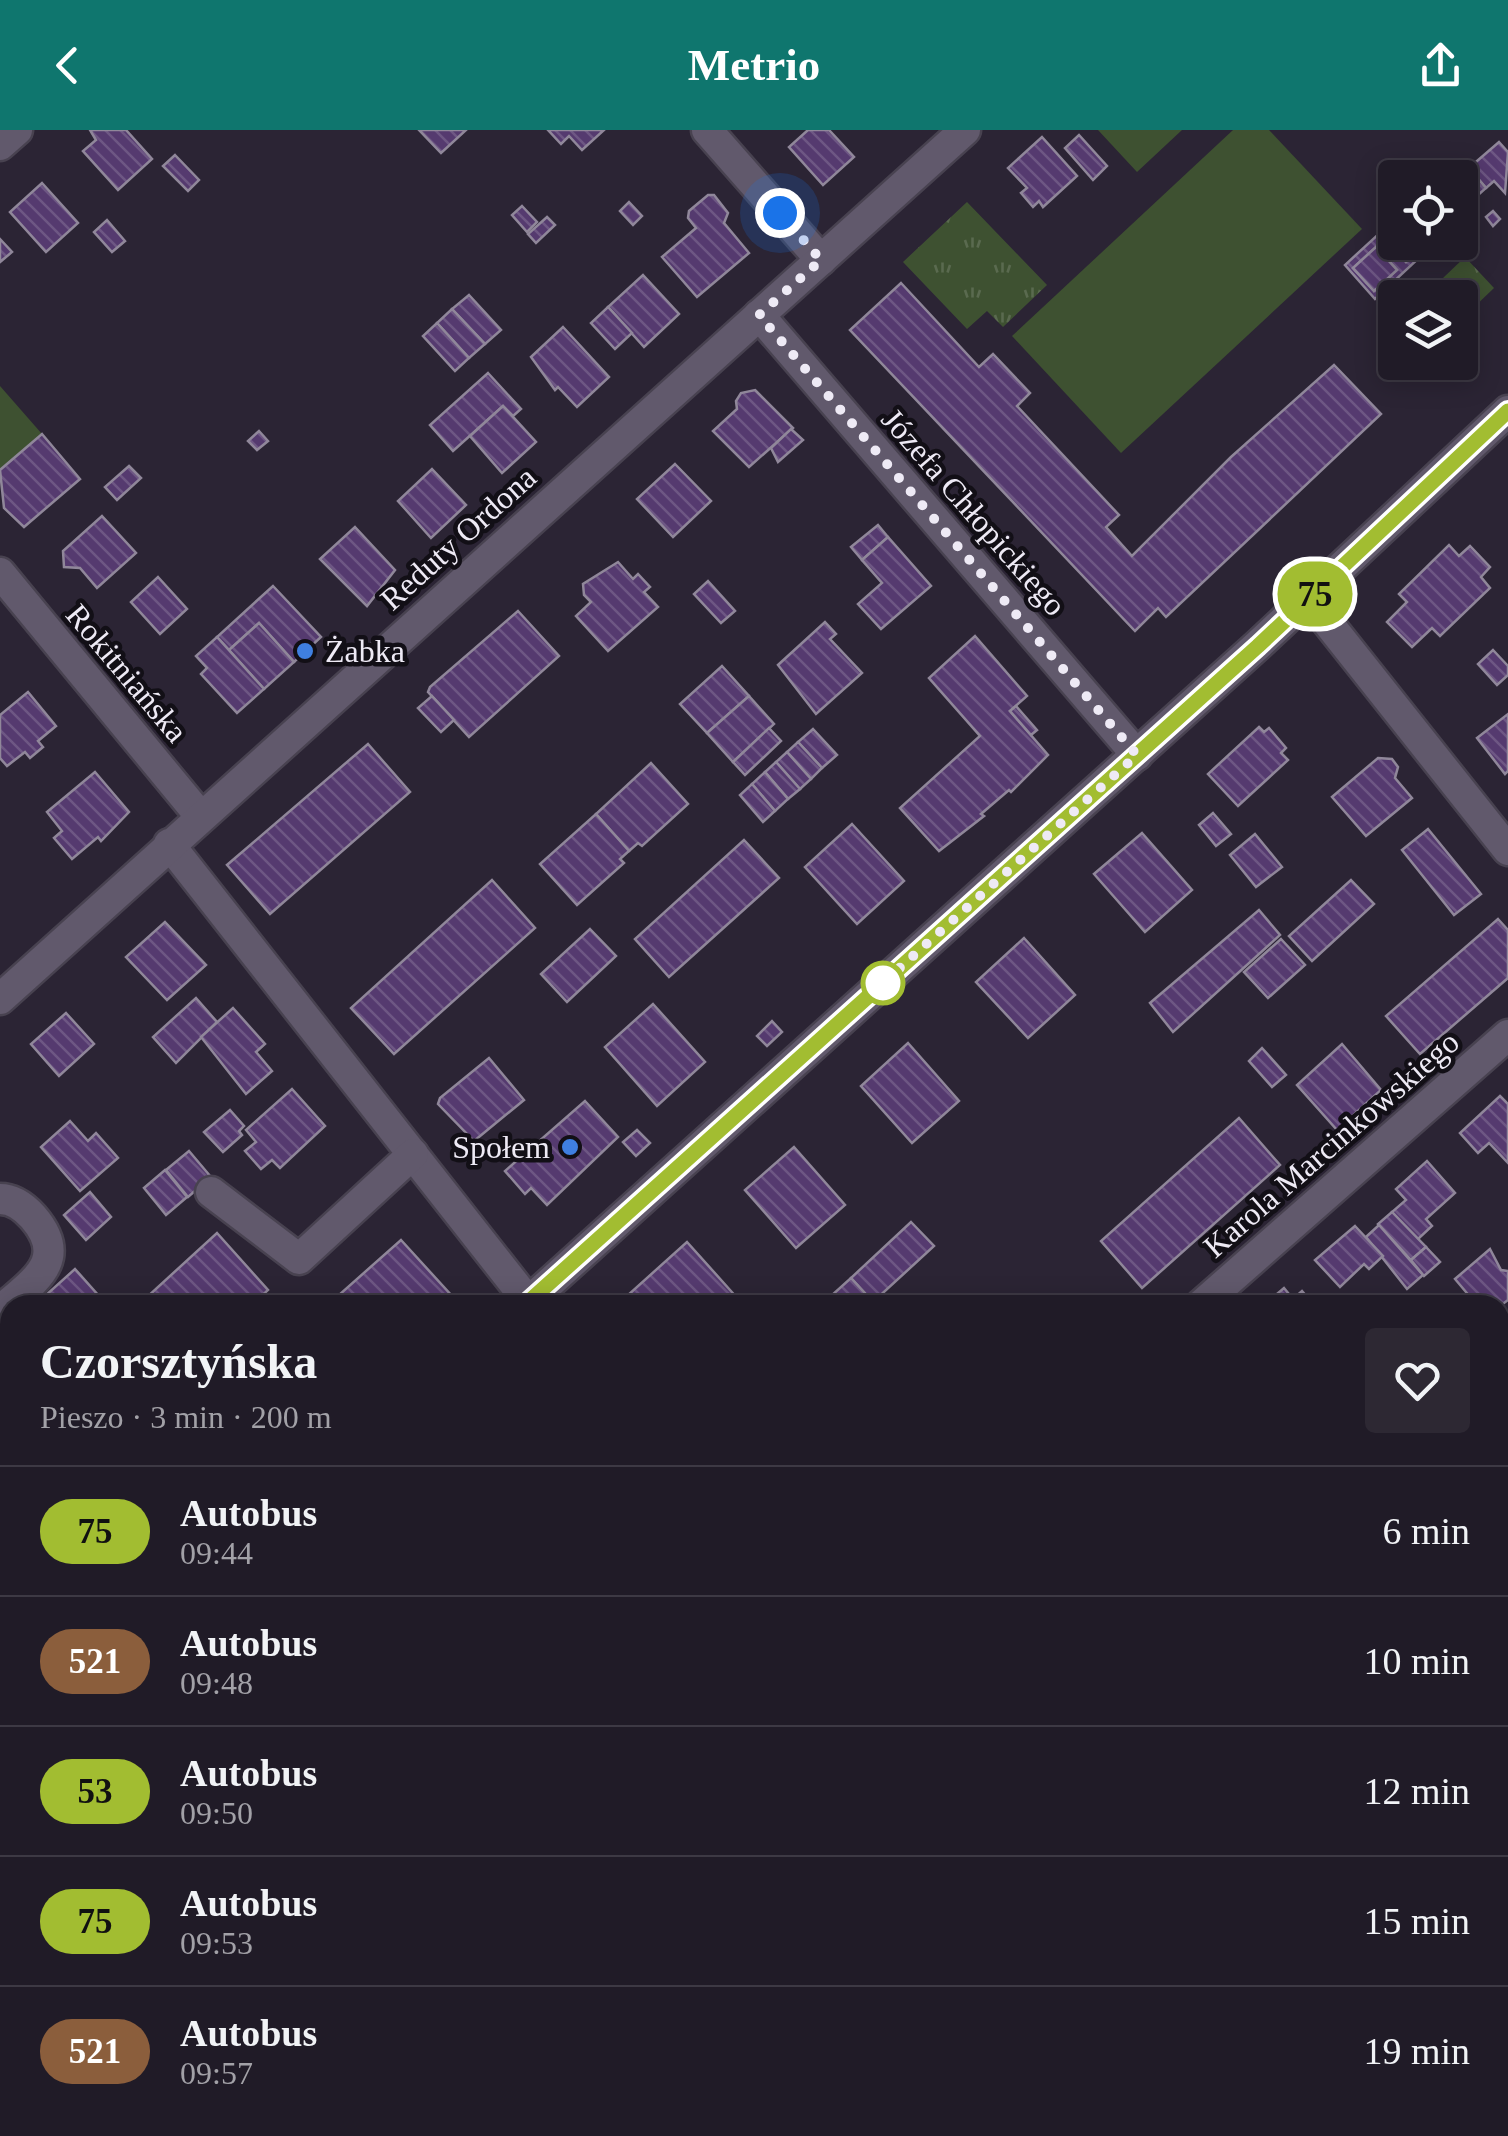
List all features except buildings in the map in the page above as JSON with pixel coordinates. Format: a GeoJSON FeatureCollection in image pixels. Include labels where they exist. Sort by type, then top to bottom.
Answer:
{"type":"FeatureCollection","features":[{"type":"Feature","properties":{"kind":"street"},"geometry":{"type":"LineString","coordinates":[[0,146],[17,130]]}},
{"type":"Feature","properties":{"kind":"street"},"geometry":{"type":"LineString","coordinates":[[707,130],[821,260]]}},
{"type":"Feature","properties":{"kind":"street","name":"Reduty Ordona"},"geometry":{"type":"LineString","coordinates":[[0,999],[965,130]]}},
{"type":"Feature","properties":{"kind":"street","name":"Józefa Chłopickiego"},"geometry":{"type":"LineString","coordinates":[[759,315],[1137,755]]}},
{"type":"Feature","properties":{"kind":"street"},"geometry":{"type":"LineString","coordinates":[[538,1295],[1309,599],[1508,411]]}},
{"type":"Feature","properties":{"kind":"street","name":"Rokitniańska"},"geometry":{"type":"LineString","coordinates":[[0,573],[201,817]]}},
{"type":"Feature","properties":{"kind":"street"},"geometry":{"type":"LineString","coordinates":[[1309,599],[1508,850]]}},
{"type":"Feature","properties":{"kind":"street"},"geometry":{"type":"LineString","coordinates":[[169,844],[521,1295]]}},
{"type":"Feature","properties":{"kind":"street","name":"Karola Marcinkowskiego"},"geometry":{"type":"LineString","coordinates":[[1211,1295],[1508,1034]]}},
{"type":"Feature","properties":{"kind":"street"},"geometry":{"type":"LineString","coordinates":[[211,1192],[299,1259],[413,1154]]}},
{"type":"Feature","properties":{"kind":"street"},"geometry":{"type":"LineString","coordinates":[[0,1199],[24,1207],[43,1229],[50,1257],[46,1269],[18,1295]]}},
{"type":"Feature","properties":{"kind":"green space"},"geometry":{"type":"Polygon","coordinates":[[[1098,130],[1182,130],[1137,172],[1098,130]]]}},
{"type":"Feature","properties":{"kind":"green space"},"geometry":{"type":"Polygon","coordinates":[[[1233,130],[1269,130],[1362,229],[1121,453],[1012,336],[1233,130]]]}},
{"type":"Feature","properties":{"kind":"green space"},"geometry":{"type":"Polygon","coordinates":[[[967,202],[1047,285],[1003,327],[987,311],[967,329],[903,262],[967,202]]]}},
{"type":"Feature","properties":{"kind":"green space"},"geometry":{"type":"Polygon","coordinates":[[[1462,260],[1468,260],[1494,288],[1478,303],[1478,280],[1442,279],[1462,260]]]}},
{"type":"Feature","properties":{"kind":"green space"},"geometry":{"type":"Polygon","coordinates":[[[0,386],[42,434],[0,470],[0,386]]]}},
{"type":"Feature","properties":{"kind":"bus line","name":"75"},"geometry":{"type":"LineString","coordinates":[[536,1295],[1258,646],[1508,411]]}},
{"type":"Feature","properties":{"kind":"place","name":"Żabka"},"geometry":{"type":"Point","coordinates":[305,651]}},
{"type":"Feature","properties":{"kind":"place","name":"Społem"},"geometry":{"type":"Point","coordinates":[570,1147]}},
{"type":"Feature","properties":{"kind":"route"},"geometry":{"type":"LineString","coordinates":[[780,213],[821,260],[759,315],[1137,755],[883,983]]}}]}
